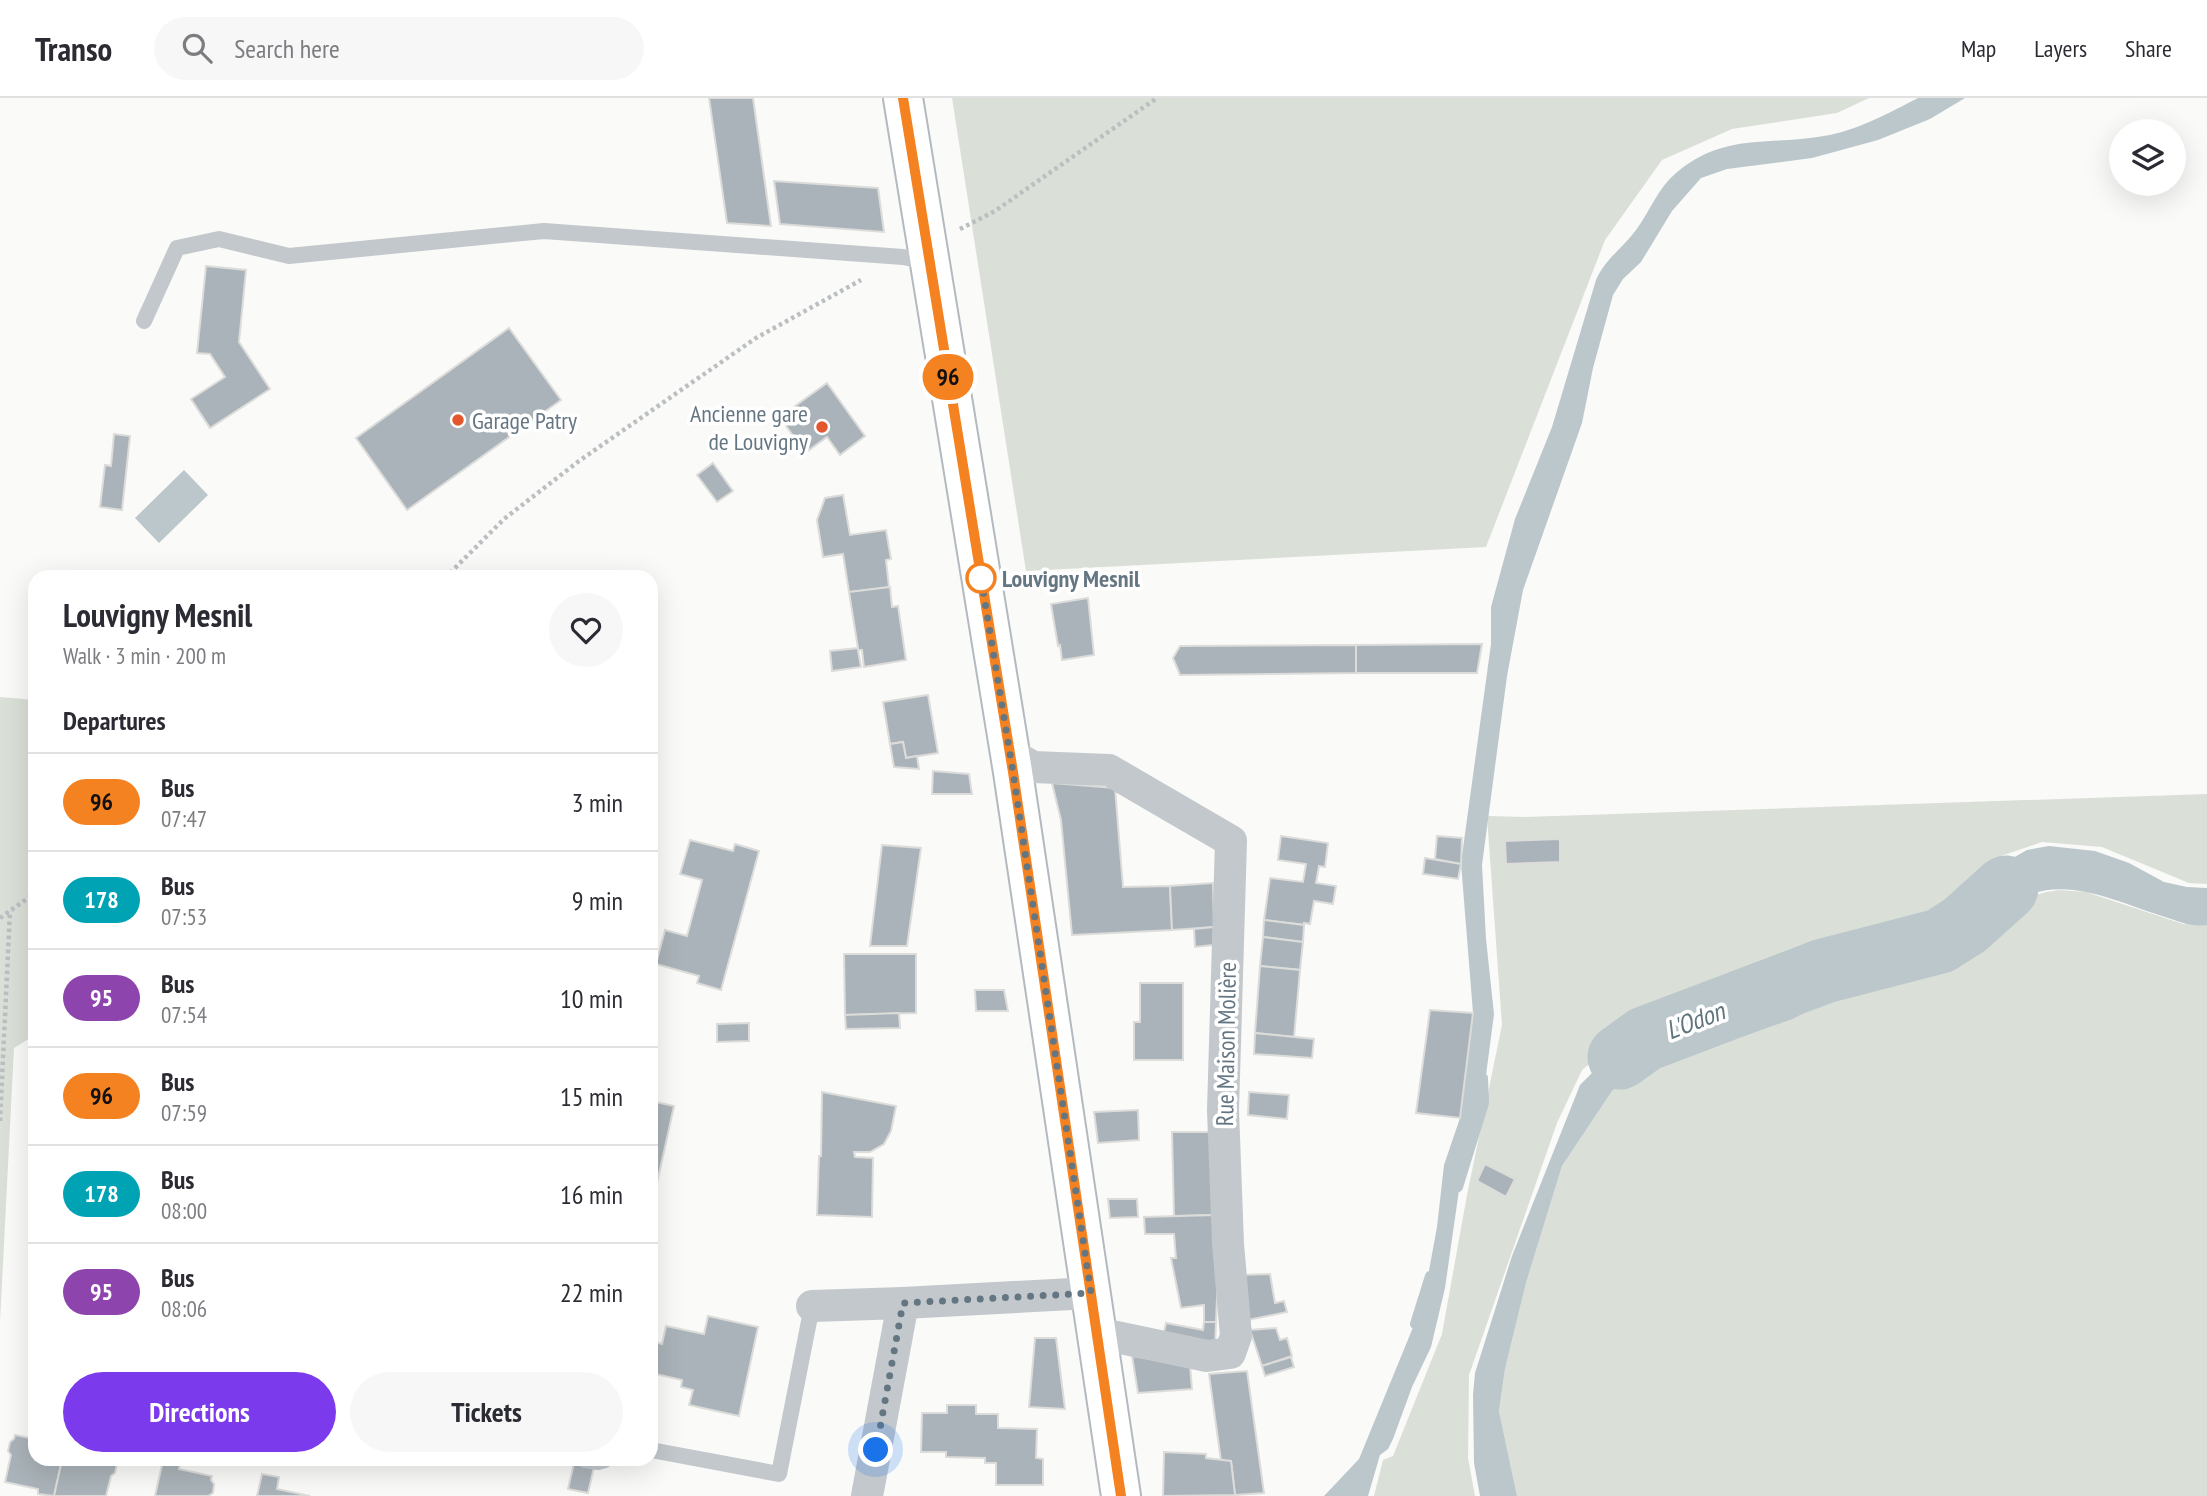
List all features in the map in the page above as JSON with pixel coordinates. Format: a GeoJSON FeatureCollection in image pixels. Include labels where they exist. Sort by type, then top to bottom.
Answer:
{"type":"FeatureCollection","features":[{"type":"Feature","properties":{"kind":"street"},"geometry":{"type":"LineString","coordinates":[[903,98],[916,260],[1010,754],[1121,1496]]}},
{"type":"Feature","properties":{"kind":"street","name":"Rue Maison Molière"},"geometry":{"type":"LineString","coordinates":[[1010,754],[1033,767],[1109,770],[1231,841],[1223,1110],[1228,1244],[1237,1336],[1230,1353],[1208,1356],[1097,1333]]}},
{"type":"Feature","properties":{"kind":"street"},"geometry":{"type":"LineString","coordinates":[[812,1306],[1091,1293]]}},
{"type":"Feature","properties":{"kind":"street"},"geometry":{"type":"LineString","coordinates":[[867,1496],[903,1303]]}},
{"type":"Feature","properties":{"kind":"lane"},"geometry":{"type":"LineString","coordinates":[[144,321],[177,248],[219,239],[289,256],[544,231],[916,260]]}},
{"type":"Feature","properties":{"kind":"lane"},"geometry":{"type":"LineString","coordinates":[[658,1451],[779,1474],[812,1306]]}},
{"type":"Feature","properties":{"kind":"path"},"geometry":{"type":"LineString","coordinates":[[956,231],[995,211],[1157,98]]}},
{"type":"Feature","properties":{"kind":"path"},"geometry":{"type":"LineString","coordinates":[[452,570],[504,519],[579,461],[756,338],[916,260]]}},
{"type":"Feature","properties":{"kind":"path"},"geometry":{"type":"LineString","coordinates":[[0,918],[28,898]]}},
{"type":"Feature","properties":{"kind":"path"},"geometry":{"type":"LineString","coordinates":[[0,1121],[10,911]]}},
{"type":"Feature","properties":{"kind":"shaded area"},"geometry":{"type":"Polygon","coordinates":[[[952,98],[1869,98],[1837,113],[1732,129],[1662,160],[1605,240],[1486,547],[1026,571],[952,98]]]}},
{"type":"Feature","properties":{"kind":"shaded area"},"geometry":{"type":"Polygon","coordinates":[[[0,697],[28,699],[28,1039],[14,1048],[0,1322],[0,697]]]}},
{"type":"Feature","properties":{"kind":"shaded area"},"geometry":{"type":"Polygon","coordinates":[[[2207,794],[2207,884],[2189,883],[2102,847],[2042,842],[2001,856],[1957,919],[1939,934],[1877,949],[1838,953],[1790,967],[1763,984],[1668,1019],[1639,1025],[1582,1070],[1557,1123],[1469,1375],[1468,1458],[1475,1496],[1374,1496],[1383,1460],[1393,1456],[1442,1334],[1502,1025],[1487,816],[1525,817],[2207,794]]]}},
{"type":"Feature","properties":{"kind":"shaded area"},"geometry":{"type":"Polygon","coordinates":[[[2060,890],[2086,892],[2183,924],[2207,925],[2207,1496],[1517,1496],[1499,1411],[1505,1369],[1526,1283],[1562,1166],[1612,1091],[1636,1071],[1665,1059],[1733,1040],[1793,1019],[1842,993],[1910,980],[1971,958],[1984,946],[2014,907],[2039,894],[2060,890]]]}},
{"type":"Feature","properties":{"kind":"water"},"geometry":{"type":"Polygon","coordinates":[[[1918,98],[1965,98],[1930,119],[1878,140],[1812,158],[1727,169],[1701,178],[1672,211],[1641,262],[1623,279],[1613,295],[1593,368],[1582,423],[1523,590],[1507,676],[1482,865],[1494,1014],[1480,1121],[1462,1169],[1445,1288],[1431,1347],[1412,1387],[1393,1439],[1388,1449],[1380,1455],[1368,1496],[1324,1496],[1359,1459],[1423,1303],[1437,1227],[1444,1165],[1460,1118],[1473,1013],[1461,863],[1491,644],[1491,607],[1515,519],[1552,427],[1596,280],[1604,266],[1636,230],[1664,186],[1694,160],[1729,146],[1836,134],[1872,121],[1918,98]]]}},
{"type":"Feature","properties":{"kind":"water"},"geometry":{"type":"Polygon","coordinates":[[[184,470],[208,495],[159,543],[135,518],[184,470]]]}},
{"type":"Feature","properties":{"kind":"water"},"geometry":{"type":"Polygon","coordinates":[[[2049,846],[2095,851],[2129,863],[2164,882],[2207,888],[2207,925],[2186,924],[2111,899],[2073,890],[2036,892],[2012,906],[1984,945],[1971,958],[1910,980],[1842,993],[1793,1019],[1733,1040],[1665,1059],[1636,1071],[1612,1091],[1562,1166],[1526,1283],[1505,1369],[1499,1411],[1517,1496],[1480,1496],[1474,1463],[1475,1373],[1512,1256],[1580,1085],[1607,1058],[1640,1032],[1706,1017],[1762,990],[1789,972],[1836,958],[1899,954],[1923,949],[1956,928],[1997,867],[2027,850],[2049,846]]]}},
{"type":"Feature","properties":{"kind":"building"},"geometry":{"type":"Polygon","coordinates":[[[709,98],[753,98],[771,226],[727,223],[709,98]]]}},
{"type":"Feature","properties":{"kind":"building"},"geometry":{"type":"Polygon","coordinates":[[[774,181],[878,188],[884,232],[780,224],[774,181]]]}},
{"type":"Feature","properties":{"kind":"building"},"geometry":{"type":"Polygon","coordinates":[[[206,266],[246,270],[239,342],[270,389],[210,428],[191,399],[225,377],[210,354],[197,353],[206,266]]]}},
{"type":"Feature","properties":{"kind":"building","name":"Garage Patry"},"geometry":{"type":"Polygon","coordinates":[[[509,328],[561,400],[407,510],[356,438],[509,328]]]}},
{"type":"Feature","properties":{"kind":"building","name":"Ancienne gare de Louvigny"},"geometry":{"type":"Polygon","coordinates":[[[827,383],[865,436],[840,455],[827,437],[805,453],[780,417],[827,383]]]}},
{"type":"Feature","properties":{"kind":"building"},"geometry":{"type":"Polygon","coordinates":[[[114,434],[130,436],[122,510],[100,507],[105,465],[111,466],[114,434]]]}},
{"type":"Feature","properties":{"kind":"building"},"geometry":{"type":"Polygon","coordinates":[[[713,463],[733,491],[717,502],[697,475],[713,463]]]}},
{"type":"Feature","properties":{"kind":"building"},"geometry":{"type":"Polygon","coordinates":[[[843,495],[850,535],[886,530],[891,559],[886,560],[889,587],[849,592],[843,554],[823,557],[817,520],[825,498],[843,495]]]}},
{"type":"Feature","properties":{"kind":"building"},"geometry":{"type":"Polygon","coordinates":[[[890,587],[892,607],[898,606],[906,660],[864,667],[862,650],[858,650],[861,667],[832,671],[830,651],[858,648],[849,592],[890,587]]]}},
{"type":"Feature","properties":{"kind":"building"},"geometry":{"type":"Polygon","coordinates":[[[1088,598],[1094,655],[1062,660],[1051,604],[1088,598]]]}},
{"type":"Feature","properties":{"kind":"building"},"geometry":{"type":"Polygon","coordinates":[[[1482,644],[1477,673],[1356,673],[1356,645],[1482,644]]]}},
{"type":"Feature","properties":{"kind":"building"},"geometry":{"type":"Polygon","coordinates":[[[1356,645],[1356,673],[1180,675],[1173,658],[1180,646],[1356,645]]]}},
{"type":"Feature","properties":{"kind":"building"},"geometry":{"type":"Polygon","coordinates":[[[928,695],[938,753],[906,758],[903,742],[890,744],[883,702],[928,695]]]}},
{"type":"Feature","properties":{"kind":"building"},"geometry":{"type":"Polygon","coordinates":[[[903,742],[906,758],[917,756],[919,769],[894,767],[890,744],[903,742]]]}},
{"type":"Feature","properties":{"kind":"building"},"geometry":{"type":"Polygon","coordinates":[[[933,771],[969,774],[972,794],[932,794],[933,771]]]}},
{"type":"Feature","properties":{"kind":"building"},"geometry":{"type":"Polygon","coordinates":[[[1052,783],[1115,788],[1123,887],[1170,886],[1172,930],[1072,935],[1061,820],[1052,783]]]}},
{"type":"Feature","properties":{"kind":"building"},"geometry":{"type":"Polygon","coordinates":[[[1281,836],[1328,843],[1325,867],[1319,866],[1316,883],[1336,886],[1333,904],[1314,901],[1310,924],[1264,920],[1270,878],[1303,882],[1306,864],[1278,860],[1281,836]]]}},
{"type":"Feature","properties":{"kind":"building"},"geometry":{"type":"Polygon","coordinates":[[[1437,836],[1462,838],[1461,864],[1435,859],[1437,836]]]}},
{"type":"Feature","properties":{"kind":"building"},"geometry":{"type":"Polygon","coordinates":[[[1560,839],[1560,862],[1506,864],[1505,841],[1560,839]]]}},
{"type":"Feature","properties":{"kind":"building"},"geometry":{"type":"Polygon","coordinates":[[[690,840],[733,851],[735,844],[759,851],[721,990],[697,983],[699,976],[658,965],[665,930],[687,936],[702,880],[680,874],[690,840]]]}},
{"type":"Feature","properties":{"kind":"building"},"geometry":{"type":"Polygon","coordinates":[[[882,845],[921,848],[907,946],[870,946],[882,845]]]}},
{"type":"Feature","properties":{"kind":"building"},"geometry":{"type":"Polygon","coordinates":[[[1425,858],[1461,864],[1458,879],[1423,874],[1425,858]]]}},
{"type":"Feature","properties":{"kind":"building"},"geometry":{"type":"Polygon","coordinates":[[[1213,883],[1214,927],[1172,930],[1170,886],[1213,883]]]}},
{"type":"Feature","properties":{"kind":"building"},"geometry":{"type":"Polygon","coordinates":[[[1264,920],[1304,925],[1303,942],[1263,937],[1264,920]]]}},
{"type":"Feature","properties":{"kind":"building"},"geometry":{"type":"Polygon","coordinates":[[[1214,927],[1213,945],[1195,947],[1194,929],[1214,927]]]}},
{"type":"Feature","properties":{"kind":"building"},"geometry":{"type":"Polygon","coordinates":[[[1263,937],[1303,942],[1300,970],[1260,966],[1263,937]]]}},
{"type":"Feature","properties":{"kind":"building"},"geometry":{"type":"Polygon","coordinates":[[[844,954],[916,954],[916,1013],[845,1015],[844,954]]]}},
{"type":"Feature","properties":{"kind":"building"},"geometry":{"type":"Polygon","coordinates":[[[1260,966],[1300,970],[1294,1037],[1255,1033],[1260,966]]]}},
{"type":"Feature","properties":{"kind":"building"},"geometry":{"type":"Polygon","coordinates":[[[1140,983],[1183,983],[1183,1060],[1134,1060],[1134,1022],[1140,1022],[1140,983]]]}},
{"type":"Feature","properties":{"kind":"building"},"geometry":{"type":"Polygon","coordinates":[[[975,990],[1004,990],[1008,1011],[976,1011],[975,990]]]}},
{"type":"Feature","properties":{"kind":"building"},"geometry":{"type":"Polygon","coordinates":[[[1430,1010],[1473,1013],[1460,1118],[1416,1113],[1430,1010]]]}},
{"type":"Feature","properties":{"kind":"building"},"geometry":{"type":"Polygon","coordinates":[[[899,1013],[900,1028],[846,1029],[845,1015],[899,1013]]]}},
{"type":"Feature","properties":{"kind":"building"},"geometry":{"type":"Polygon","coordinates":[[[749,1023],[749,1041],[717,1042],[717,1024],[749,1023]]]}},
{"type":"Feature","properties":{"kind":"building"},"geometry":{"type":"Polygon","coordinates":[[[1255,1033],[1314,1039],[1312,1058],[1254,1054],[1255,1033]]]}},
{"type":"Feature","properties":{"kind":"building"},"geometry":{"type":"Polygon","coordinates":[[[822,1092],[896,1106],[891,1131],[884,1144],[870,1152],[854,1152],[855,1157],[873,1158],[872,1217],[817,1215],[822,1092]]]}},
{"type":"Feature","properties":{"kind":"building"},"geometry":{"type":"Polygon","coordinates":[[[1249,1092],[1289,1095],[1287,1119],[1248,1115],[1249,1092]]]}},
{"type":"Feature","properties":{"kind":"building"},"geometry":{"type":"Polygon","coordinates":[[[658,1103],[674,1106],[658,1178],[658,1103]]]}},
{"type":"Feature","properties":{"kind":"building"},"geometry":{"type":"Polygon","coordinates":[[[1138,1110],[1139,1140],[1098,1143],[1094,1112],[1138,1110]]]}},
{"type":"Feature","properties":{"kind":"building"},"geometry":{"type":"Polygon","coordinates":[[[1172,1132],[1211,1132],[1215,1215],[1174,1216],[1172,1132]]]}},
{"type":"Feature","properties":{"kind":"building"},"geometry":{"type":"Polygon","coordinates":[[[1485,1164],[1515,1179],[1506,1197],[1477,1181],[1485,1164]]]}},
{"type":"Feature","properties":{"kind":"building"},"geometry":{"type":"Polygon","coordinates":[[[1108,1199],[1137,1199],[1138,1217],[1110,1218],[1108,1199]]]}},
{"type":"Feature","properties":{"kind":"building"},"geometry":{"type":"Polygon","coordinates":[[[1215,1215],[1219,1249],[1216,1322],[1204,1322],[1204,1305],[1181,1308],[1171,1258],[1176,1258],[1174,1234],[1145,1234],[1144,1217],[1215,1215]]]}},
{"type":"Feature","properties":{"kind":"building"},"geometry":{"type":"Polygon","coordinates":[[[1270,1274],[1275,1303],[1284,1301],[1287,1312],[1248,1320],[1238,1275],[1270,1274]]]}},
{"type":"Feature","properties":{"kind":"building"},"geometry":{"type":"Polygon","coordinates":[[[708,1316],[758,1327],[739,1416],[689,1405],[693,1390],[681,1387],[682,1380],[658,1375],[658,1343],[662,1344],[666,1326],[704,1334],[708,1316]]]}},
{"type":"Feature","properties":{"kind":"building"},"geometry":{"type":"Polygon","coordinates":[[[1204,1322],[1216,1322],[1215,1346],[1163,1336],[1166,1323],[1203,1330],[1204,1322]]]}},
{"type":"Feature","properties":{"kind":"building"},"geometry":{"type":"Polygon","coordinates":[[[1276,1328],[1280,1340],[1287,1338],[1292,1356],[1262,1366],[1250,1330],[1276,1328]]]}},
{"type":"Feature","properties":{"kind":"building"},"geometry":{"type":"Polygon","coordinates":[[[1035,1338],[1056,1338],[1065,1409],[1029,1407],[1035,1338]]]}},
{"type":"Feature","properties":{"kind":"building"},"geometry":{"type":"Polygon","coordinates":[[[1132,1356],[1190,1365],[1192,1389],[1138,1393],[1132,1356]]]}},
{"type":"Feature","properties":{"kind":"building"},"geometry":{"type":"Polygon","coordinates":[[[1291,1357],[1294,1367],[1265,1376],[1262,1366],[1291,1357]]]}},
{"type":"Feature","properties":{"kind":"building"},"geometry":{"type":"Polygon","coordinates":[[[1247,1371],[1264,1493],[1235,1495],[1231,1461],[1221,1461],[1209,1374],[1247,1371]]]}},
{"type":"Feature","properties":{"kind":"building"},"geometry":{"type":"Polygon","coordinates":[[[947,1405],[976,1405],[976,1414],[998,1414],[998,1428],[1037,1429],[1036,1458],[1043,1459],[1043,1485],[996,1485],[996,1463],[985,1463],[985,1458],[946,1457],[946,1452],[921,1452],[922,1413],[947,1413],[947,1405]]]}},
{"type":"Feature","properties":{"kind":"building"},"geometry":{"type":"Polygon","coordinates":[[[15,1435],[28,1438],[28,1466],[61,1466],[54,1496],[38,1494],[38,1489],[5,1482],[11,1455],[8,1451],[10,1442],[15,1435]]]}},
{"type":"Feature","properties":{"kind":"building"},"geometry":{"type":"Polygon","coordinates":[[[1164,1452],[1206,1454],[1206,1458],[1231,1461],[1235,1495],[1163,1496],[1164,1452]]]}},
{"type":"Feature","properties":{"kind":"building"},"geometry":{"type":"Polygon","coordinates":[[[61,1466],[117,1466],[106,1496],[54,1496],[61,1466]]]}},
{"type":"Feature","properties":{"kind":"building"},"geometry":{"type":"Polygon","coordinates":[[[162,1466],[180,1466],[179,1469],[212,1476],[213,1493],[208,1496],[155,1496],[162,1466]]]}},
{"type":"Feature","properties":{"kind":"building"},"geometry":{"type":"Polygon","coordinates":[[[573,1466],[594,1467],[588,1493],[568,1489],[573,1466]]]}},
{"type":"Feature","properties":{"kind":"building"},"geometry":{"type":"Polygon","coordinates":[[[262,1474],[279,1477],[277,1489],[310,1496],[257,1496],[262,1474]]]}},
{"type":"Feature","properties":{"kind":"waterway","name":"L'Odon"},"geometry":{"type":"LineString","coordinates":[[1620,1057],[1645,1039],[1824,971],[1940,941],[1965,925],[2006,888]]}},
{"type":"Feature","properties":{"kind":"waterway"},"geometry":{"type":"LineString","coordinates":[[1458,1187],[1484,1103],[1483,1078]]}},
{"type":"Feature","properties":{"kind":"waterway"},"geometry":{"type":"LineString","coordinates":[[1415,1324],[1430,1276]]}},
{"type":"Feature","properties":{"kind":"bus line","name":"96"},"geometry":{"type":"LineString","coordinates":[[903,98],[1013,772],[1121,1496]]}},
{"type":"Feature","properties":{"kind":"place","name":"Garage Patry"},"geometry":{"type":"Point","coordinates":[458,420]}},
{"type":"Feature","properties":{"kind":"place","name":"Ancienne gare de Louvigny"},"geometry":{"type":"Point","coordinates":[822,427]}},
{"type":"Feature","properties":{"kind":"place","name":"Louvigny Mesnil"},"geometry":{"type":"Point","coordinates":[981,578]}},
{"type":"Feature","properties":{"kind":"route"},"geometry":{"type":"LineString","coordinates":[[876,1450],[903,1303],[1091,1293],[1013,772],[981,578]]}}]}
